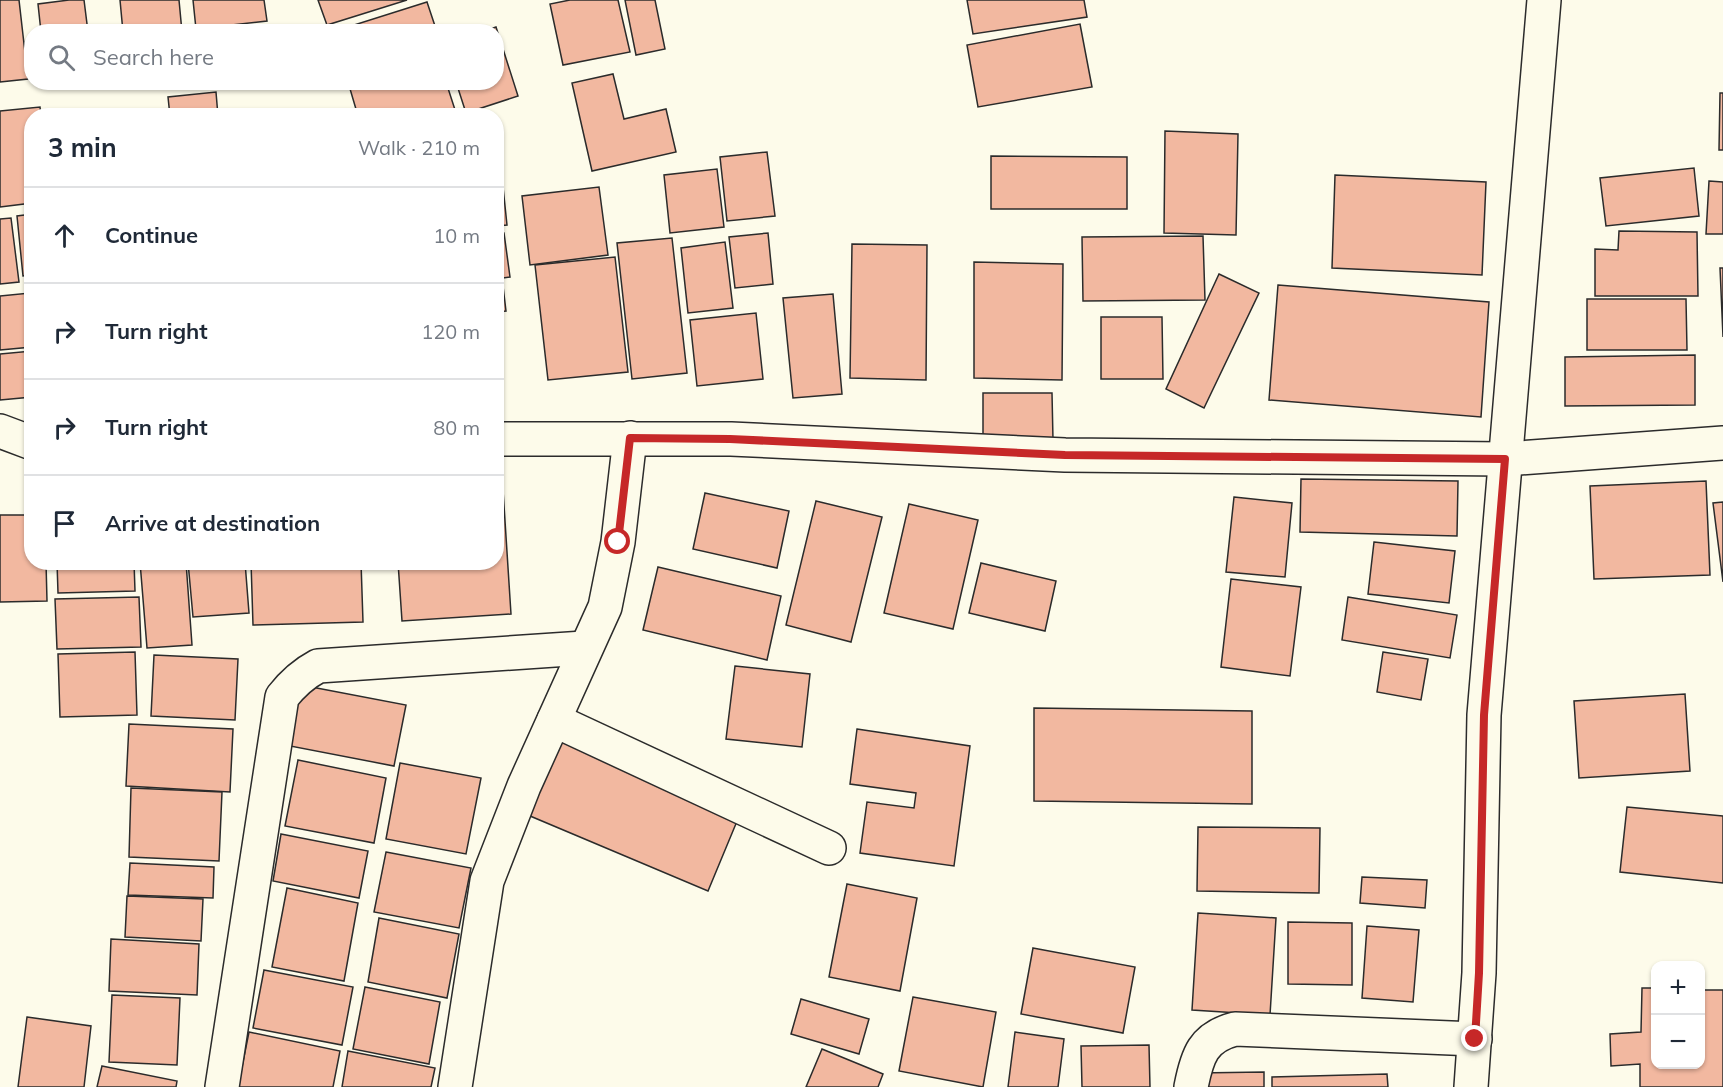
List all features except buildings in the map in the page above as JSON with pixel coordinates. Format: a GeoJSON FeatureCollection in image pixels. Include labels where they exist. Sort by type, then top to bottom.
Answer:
{"type":"FeatureCollection","features":[{"type":"Feature","properties":{"kind":"street"},"geometry":{"type":"LineString","coordinates":[[1471,1087],[1479,973],[1484,715],[1544,0]]}},
{"type":"Feature","properties":{"kind":"street"},"geometry":{"type":"LineString","coordinates":[[0,431],[24,439]]}},
{"type":"Feature","properties":{"kind":"street"},"geometry":{"type":"LineString","coordinates":[[455,1087],[487,881],[524,786],[584,648],[605,607],[618,542],[630,438]]}},
{"type":"Feature","properties":{"kind":"street"},"geometry":{"type":"LineString","coordinates":[[504,439],[730,439],[1065,455],[1505,459],[1723,443]]}},
{"type":"Feature","properties":{"kind":"street"},"geometry":{"type":"LineString","coordinates":[[222,1087],[282,697],[291,686],[300,676],[318,666],[584,648]]}},
{"type":"Feature","properties":{"kind":"street"},"geometry":{"type":"LineString","coordinates":[[554,720],[829,848]]}},
{"type":"Feature","properties":{"kind":"street"},"geometry":{"type":"LineString","coordinates":[[1191,1087],[1195,1067],[1209,1040],[1216,1034],[1234,1029],[1475,1039]]}},
{"type":"Feature","properties":{"kind":"route"},"geometry":{"type":"LineString","coordinates":[[618,542],[630,438],[730,439],[1065,455],[1505,459],[1484,715],[1479,973],[1475,1039]]}}]}
